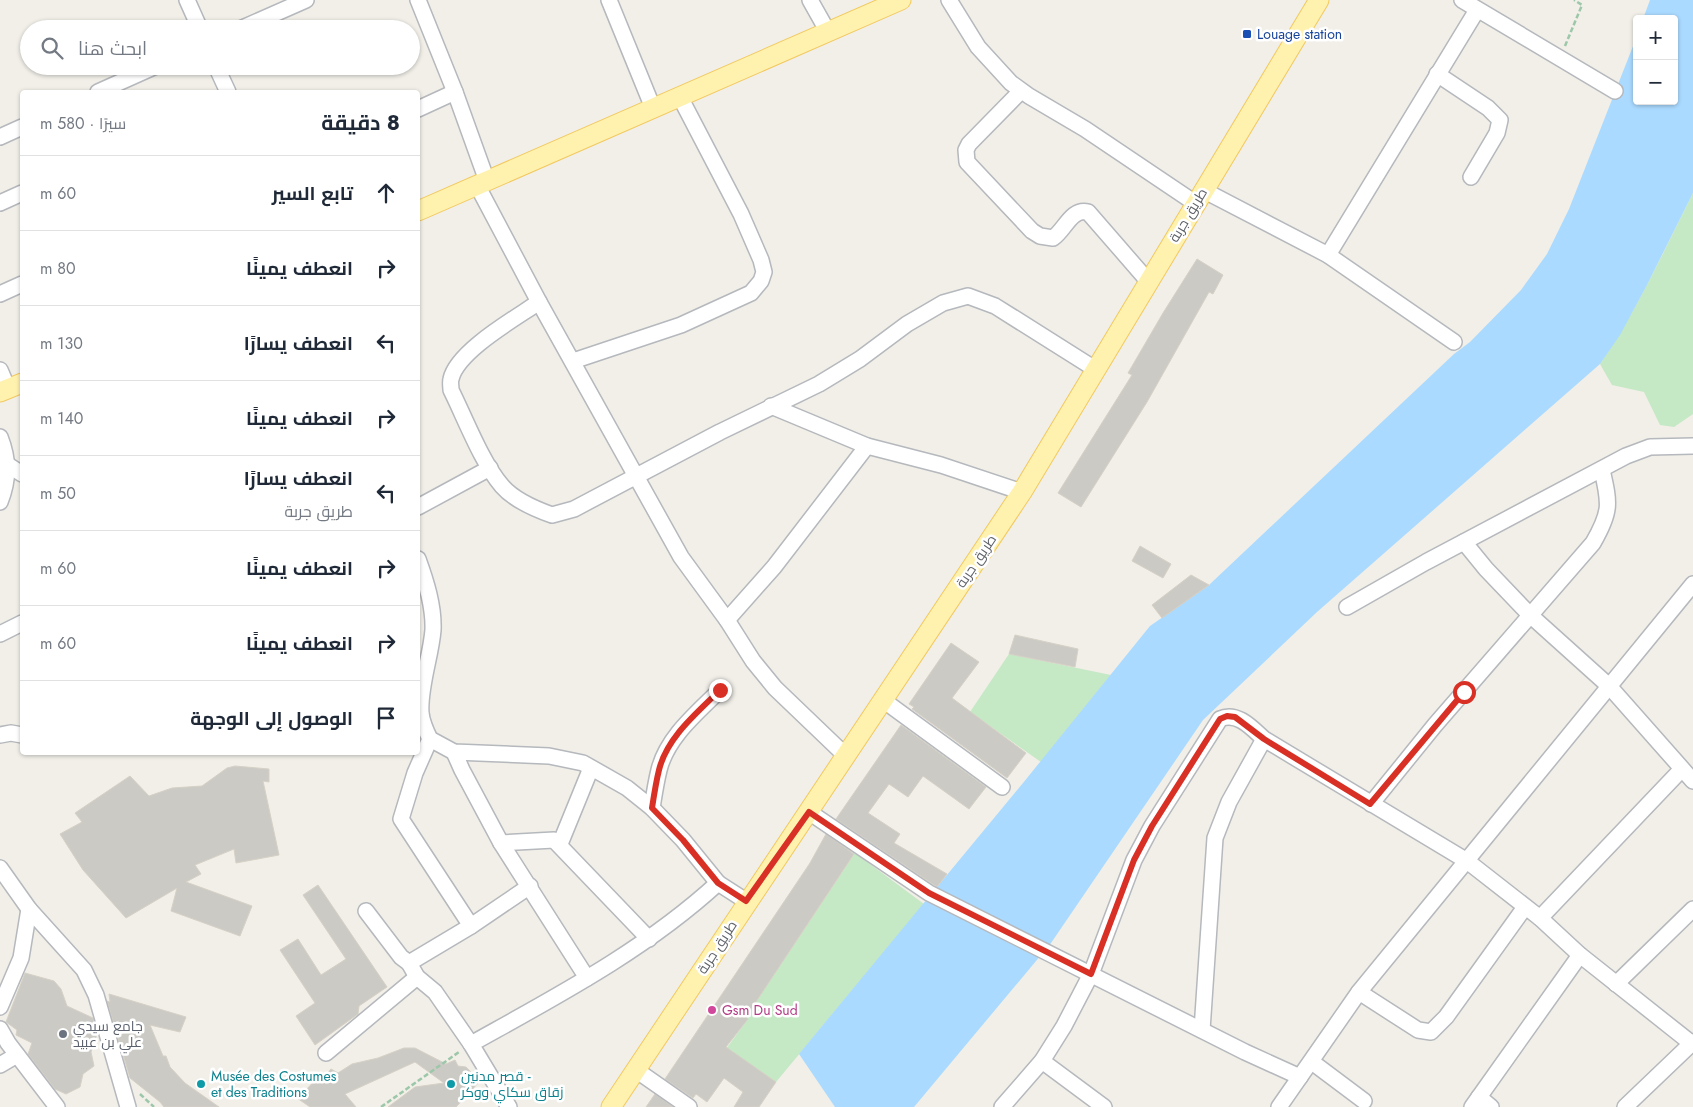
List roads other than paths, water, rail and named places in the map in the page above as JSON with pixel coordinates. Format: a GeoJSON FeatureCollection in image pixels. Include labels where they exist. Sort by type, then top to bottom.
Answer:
{"type":"FeatureCollection","features":[{"type":"Feature","properties":{"kind":"main road"},"geometry":{"type":"LineString","coordinates":[[420,210],[902,0]]}},
{"type":"Feature","properties":{"kind":"main road","name":"طريق جربة"},"geometry":{"type":"LineString","coordinates":[[611,1107],[746,901],[809,812],[1022,492],[1319,0]]}},
{"type":"Feature","properties":{"kind":"street"},"geometry":{"type":"LineString","coordinates":[[187,0],[196,20]]}},
{"type":"Feature","properties":{"kind":"street"},"geometry":{"type":"LineString","coordinates":[[260,20],[306,0]]}},
{"type":"Feature","properties":{"kind":"street"},"geometry":{"type":"LineString","coordinates":[[418,0],[456,92],[482,183],[538,302],[638,477],[681,558],[727,620],[752,661],[775,688],[846,756]]}},
{"type":"Feature","properties":{"kind":"street"},"geometry":{"type":"LineString","coordinates":[[609,0],[653,108]]}},
{"type":"Feature","properties":{"kind":"street"},"geometry":{"type":"LineString","coordinates":[[810,0],[828,32]]}},
{"type":"Feature","properties":{"kind":"street"},"geometry":{"type":"LineString","coordinates":[[949,0],[978,47],[1001,73],[1022,91],[1199,196],[1328,255],[1454,342]]}},
{"type":"Feature","properties":{"kind":"street"},"geometry":{"type":"LineString","coordinates":[[1462,0],[1559,60],[1615,91]]}},
{"type":"Feature","properties":{"kind":"street"},"geometry":{"type":"LineString","coordinates":[[1328,255],[1477,10]]}},
{"type":"Feature","properties":{"kind":"street"},"geometry":{"type":"LineString","coordinates":[[1437,74],[1488,108],[1500,120],[1497,133],[1471,177]]}},
{"type":"Feature","properties":{"kind":"street"},"geometry":{"type":"LineString","coordinates":[[102,90],[136,75]]}},
{"type":"Feature","properties":{"kind":"street"},"geometry":{"type":"LineString","coordinates":[[220,75],[227,90]]}},
{"type":"Feature","properties":{"kind":"street"},"geometry":{"type":"LineString","coordinates":[[1022,91],[970,144],[966,150],[967,162],[1019,218],[1040,236],[1053,238],[1060,233],[1073,215],[1083,210],[1088,212],[1148,281]]}},
{"type":"Feature","properties":{"kind":"street"},"geometry":{"type":"LineString","coordinates":[[420,107],[456,92]]}},
{"type":"Feature","properties":{"kind":"street"},"geometry":{"type":"LineString","coordinates":[[573,361],[696,318],[751,293],[761,282],[764,272],[761,260],[741,214],[680,97]]}},
{"type":"Feature","properties":{"kind":"street"},"geometry":{"type":"LineString","coordinates":[[0,137],[20,128]]}},
{"type":"Feature","properties":{"kind":"street"},"geometry":{"type":"LineString","coordinates":[[0,204],[20,194]]}},
{"type":"Feature","properties":{"kind":"street"},"geometry":{"type":"LineString","coordinates":[[0,294],[20,285]]}},
{"type":"Feature","properties":{"kind":"street"},"geometry":{"type":"LineString","coordinates":[[538,302],[468,354],[456,367],[451,379],[451,390],[490,468],[502,486],[512,494],[552,515],[574,509],[771,406],[819,384],[860,359],[907,324],[943,303],[958,297],[978,299],[996,306],[1095,369]]}},
{"type":"Feature","properties":{"kind":"street"},"geometry":{"type":"LineString","coordinates":[[0,370],[10,388]]}},
{"type":"Feature","properties":{"kind":"street"},"geometry":{"type":"LineString","coordinates":[[771,406],[867,446],[941,465],[1022,492]]}},
{"type":"Feature","properties":{"kind":"street"},"geometry":{"type":"LineString","coordinates":[[0,437],[8,465],[7,482],[0,502]]}},
{"type":"Feature","properties":{"kind":"street"},"geometry":{"type":"LineString","coordinates":[[727,620],[774,567],[867,446]]}},
{"type":"Feature","properties":{"kind":"street"},"geometry":{"type":"LineString","coordinates":[[1347,607],[1626,456],[1650,446],[1693,446]]}},
{"type":"Feature","properties":{"kind":"street"},"geometry":{"type":"LineString","coordinates":[[8,465],[20,473]]}},
{"type":"Feature","properties":{"kind":"street"},"geometry":{"type":"LineString","coordinates":[[420,506],[490,468]]}},
{"type":"Feature","properties":{"kind":"street"},"geometry":{"type":"LineString","coordinates":[[1370,804],[1592,543],[1606,521],[1608,506],[1602,470]]}},
{"type":"Feature","properties":{"kind":"street"},"geometry":{"type":"LineString","coordinates":[[1464,542],[1486,569],[1530,615],[1609,686],[1681,770],[1693,781]]}},
{"type":"Feature","properties":{"kind":"street"},"geometry":{"type":"LineString","coordinates":[[420,565],[428,590],[433,617],[430,655],[421,708],[421,715],[430,739],[454,752],[549,756],[582,763],[626,788],[652,808],[683,840],[718,883],[746,901]]}},
{"type":"Feature","properties":{"kind":"street"},"geometry":{"type":"LineString","coordinates":[[1279,1107],[1359,992],[1693,584]]}},
{"type":"Feature","properties":{"kind":"street"},"geometry":{"type":"LineString","coordinates":[[0,634],[20,624]]}},
{"type":"Feature","properties":{"kind":"street"},"geometry":{"type":"LineString","coordinates":[[652,808],[659,768],[668,746],[684,726],[720,690]]}},
{"type":"Feature","properties":{"kind":"street"},"geometry":{"type":"LineString","coordinates":[[883,700],[1002,787]]}},
{"type":"Feature","properties":{"kind":"street"},"geometry":{"type":"LineString","coordinates":[[1002,1107],[1042,1061],[1064,1026],[1091,974],[1134,860],[1152,826],[1220,719],[1227,716],[1235,717],[1264,739],[1466,861],[1540,918],[1580,955],[1616,984],[1692,1042],[1625,1107]]}},
{"type":"Feature","properties":{"kind":"street"},"geometry":{"type":"LineString","coordinates":[[0,735],[4,733],[20,735]]}},
{"type":"Feature","properties":{"kind":"street"},"geometry":{"type":"LineString","coordinates":[[430,739],[416,772],[401,819],[471,926]]}},
{"type":"Feature","properties":{"kind":"street"},"geometry":{"type":"LineString","coordinates":[[1202,1030],[1215,838],[1229,802],[1264,739]]}},
{"type":"Feature","properties":{"kind":"street"},"geometry":{"type":"LineString","coordinates":[[454,752],[501,843],[587,978]]}},
{"type":"Feature","properties":{"kind":"street"},"geometry":{"type":"LineString","coordinates":[[560,844],[591,768]]}},
{"type":"Feature","properties":{"kind":"street"},"geometry":{"type":"LineString","coordinates":[[1540,918],[1681,770]]}},
{"type":"Feature","properties":{"kind":"street"},"geometry":{"type":"LineString","coordinates":[[809,812],[929,893],[1300,1077]]}},
{"type":"Feature","properties":{"kind":"street"},"geometry":{"type":"LineString","coordinates":[[501,843],[554,840],[560,844],[649,939]]}},
{"type":"Feature","properties":{"kind":"street"},"geometry":{"type":"LineString","coordinates":[[0,868],[29,909],[84,970],[96,995],[128,1107]]}},
{"type":"Feature","properties":{"kind":"street"},"geometry":{"type":"LineString","coordinates":[[471,1044],[587,978],[649,939],[692,907],[718,883]]}},
{"type":"Feature","properties":{"kind":"street"},"geometry":{"type":"LineString","coordinates":[[409,963],[471,926],[530,886]]}},
{"type":"Feature","properties":{"kind":"street"},"geometry":{"type":"LineString","coordinates":[[1359,992],[1418,1030],[1431,1032],[1446,1016],[1525,907]]}},
{"type":"Feature","properties":{"kind":"street"},"geometry":{"type":"LineString","coordinates":[[0,1007],[21,958],[29,909]]}},
{"type":"Feature","properties":{"kind":"street"},"geometry":{"type":"LineString","coordinates":[[1616,984],[1693,909]]}},
{"type":"Feature","properties":{"kind":"street"},"geometry":{"type":"LineString","coordinates":[[366,911],[401,957],[409,963],[417,977],[435,992],[471,1044],[509,1107]]}},
{"type":"Feature","properties":{"kind":"street"},"geometry":{"type":"LineString","coordinates":[[1481,1104],[1580,955]]}},
{"type":"Feature","properties":{"kind":"street"},"geometry":{"type":"LineString","coordinates":[[326,1052],[417,977]]}},
{"type":"Feature","properties":{"kind":"street"},"geometry":{"type":"LineString","coordinates":[[0,1030],[16,1055],[58,1107]]}},
{"type":"Feature","properties":{"kind":"street"},"geometry":{"type":"LineString","coordinates":[[0,1065],[16,1055]]}},
{"type":"Feature","properties":{"kind":"street"},"geometry":{"type":"LineString","coordinates":[[1042,1061],[1104,1107]]}},
{"type":"Feature","properties":{"kind":"street"},"geometry":{"type":"LineString","coordinates":[[1312,1062],[1366,1105]]}},
{"type":"Feature","properties":{"kind":"street"},"geometry":{"type":"LineString","coordinates":[[636,1070],[688,1107]]}},
{"type":"Feature","properties":{"kind":"water"},"geometry":{"type":"Polygon","coordinates":[[[1650,0],[1693,0],[1693,193],[1620,335],[1600,364],[1317,612],[1203,720],[1051,943],[914,1107],[835,1107],[799,1054],[1150,626],[1209,585],[1454,354],[1470,342],[1521,290],[1547,254],[1569,209],[1633,46],[1633,105],[1678,105],[1678,15],[1644,15],[1650,0]]]}},
{"type":"Feature","properties":{"kind":"place","name":"Louage station"},"geometry":{"type":"Point","coordinates":[1247,34]}},
{"type":"Feature","properties":{"kind":"place","name":"Gsm Du Sud"},"geometry":{"type":"Point","coordinates":[712,1010]}},
{"type":"Feature","properties":{"kind":"place","name":"جامع سيدي علي بن عبيد"},"geometry":{"type":"Point","coordinates":[63,1034]}},
{"type":"Feature","properties":{"kind":"place","name":"Musée des Costumes et des Traditions"},"geometry":{"type":"Point","coordinates":[201,1084]}},
{"type":"Feature","properties":{"kind":"place","name":"قصر مدنين - زقاق سكاي ووكر"},"geometry":{"type":"Point","coordinates":[451,1084]}}]}
